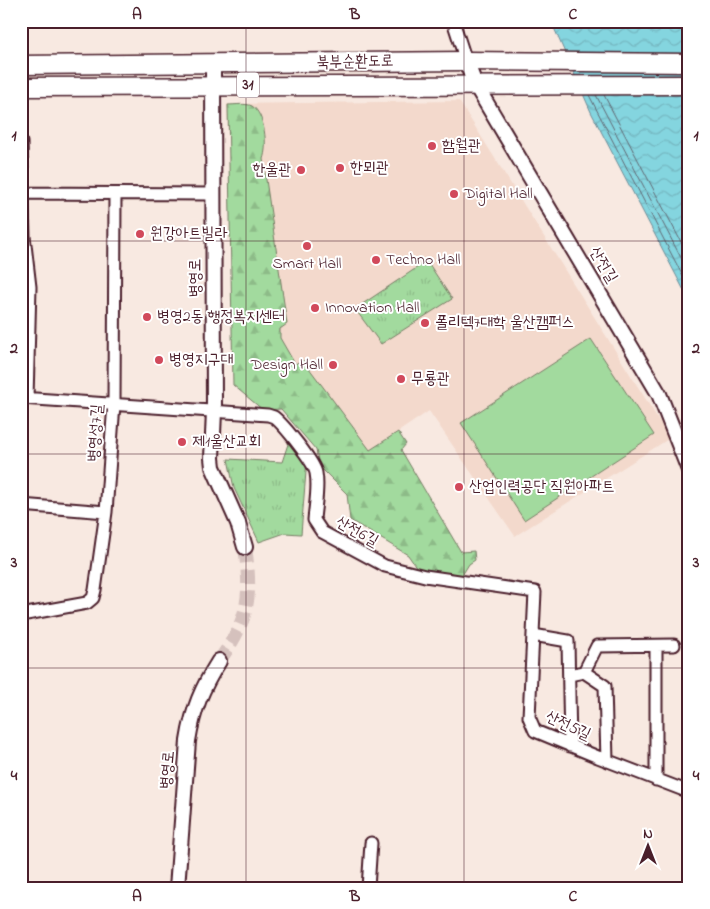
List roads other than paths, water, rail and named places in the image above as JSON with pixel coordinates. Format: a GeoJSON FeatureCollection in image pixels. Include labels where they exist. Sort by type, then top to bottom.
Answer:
{"type":"FeatureCollection","features":[{"type":"Feature","properties":{"kind":"main road","name":"북부순환도로"},"geometry":{"type":"LineString","coordinates":[[21,65],[466,61],[689,63]]}},
{"type":"Feature","properties":{"kind":"main road","name":"북부순환도로"},"geometry":{"type":"LineString","coordinates":[[21,87],[475,84],[689,85]]}},
{"type":"Feature","properties":{"kind":"street"},"geometry":{"type":"LineString","coordinates":[[453,21],[466,61]]}},
{"type":"Feature","properties":{"kind":"street","name":"산전길"},"geometry":{"type":"LineString","coordinates":[[466,61],[475,84],[659,394],[689,470]]}},
{"type":"Feature","properties":{"kind":"street","name":"병영로"},"geometry":{"type":"LineString","coordinates":[[213,64],[214,411],[212,458],[213,467],[238,523],[245,547]]}},
{"type":"Feature","properties":{"kind":"street"},"geometry":{"type":"LineString","coordinates":[[21,142],[21,193],[30,288],[24,398]]}},
{"type":"Feature","properties":{"kind":"street"},"geometry":{"type":"LineString","coordinates":[[21,193],[214,194]]}},
{"type":"Feature","properties":{"kind":"street","name":"병영성7길"},"geometry":{"type":"LineString","coordinates":[[21,614],[80,605],[87,603],[93,598],[106,512],[114,404],[115,194]]}},
{"type":"Feature","properties":{"kind":"street","name":"산전6길"},"geometry":{"type":"LineString","coordinates":[[24,398],[268,415],[278,421],[311,462],[316,472],[314,520],[322,532],[385,566],[426,576],[535,592]]}},
{"type":"Feature","properties":{"kind":"street"},"geometry":{"type":"LineString","coordinates":[[21,505],[106,512]]}},
{"type":"Feature","properties":{"kind":"street","name":"산전5길"},"geometry":{"type":"LineString","coordinates":[[535,592],[529,717],[535,731],[689,792]]}},
{"type":"Feature","properties":{"kind":"street"},"geometry":{"type":"LineString","coordinates":[[533,635],[568,641],[570,746]]}},
{"type":"Feature","properties":{"kind":"street"},"geometry":{"type":"LineString","coordinates":[[584,672],[597,646],[674,645]]}},
{"type":"Feature","properties":{"kind":"street"},"geometry":{"type":"LineString","coordinates":[[656,646],[656,780]]}},
{"type":"Feature","properties":{"kind":"street","name":"병영로"},"geometry":{"type":"LineString","coordinates":[[177,888],[188,741],[192,718],[207,680],[219,661]]}},
{"type":"Feature","properties":{"kind":"street"},"geometry":{"type":"LineString","coordinates":[[568,675],[584,672],[605,686],[607,761]]}},
{"type":"Feature","properties":{"kind":"street"},"geometry":{"type":"LineString","coordinates":[[368,888],[371,843]]}},
{"type":"Feature","properties":{"kind":"water"},"geometry":{"type":"Polygon","coordinates":[[[551,21],[684,21],[689,33],[689,300],[591,112],[551,21]]]}},
{"type":"Feature","properties":{"kind":"tunnel"},"geometry":{"type":"LineString","coordinates":[[219,661],[237,633],[246,607],[248,580],[245,547]]}},
{"type":"Feature","properties":{"kind":"place","name":"함월관"},"geometry":{"type":"Point","coordinates":[432,146]}},
{"type":"Feature","properties":{"kind":"place","name":"한뫼관"},"geometry":{"type":"Point","coordinates":[340,168]}},
{"type":"Feature","properties":{"kind":"place","name":"한울관"},"geometry":{"type":"Point","coordinates":[301,170]}},
{"type":"Feature","properties":{"kind":"place","name":"Digital Hall"},"geometry":{"type":"Point","coordinates":[454,194]}},
{"type":"Feature","properties":{"kind":"place","name":"원강아트빌라"},"geometry":{"type":"Point","coordinates":[140,234]}},
{"type":"Feature","properties":{"kind":"place","name":"Smart Hall"},"geometry":{"type":"Point","coordinates":[307,246]}},
{"type":"Feature","properties":{"kind":"place","name":"Techno Hall"},"geometry":{"type":"Point","coordinates":[376,260]}},
{"type":"Feature","properties":{"kind":"place","name":"Innovation Hall"},"geometry":{"type":"Point","coordinates":[315,308]}},
{"type":"Feature","properties":{"kind":"place","name":"병영2동 행정복지센터"},"geometry":{"type":"Point","coordinates":[147,317]}},
{"type":"Feature","properties":{"kind":"place","name":"폴리텍7대학 울산캠퍼스"},"geometry":{"type":"Point","coordinates":[425,323]}},
{"type":"Feature","properties":{"kind":"place","name":"병영지구대"},"geometry":{"type":"Point","coordinates":[159,360]}},
{"type":"Feature","properties":{"kind":"place","name":"Design Hall"},"geometry":{"type":"Point","coordinates":[333,365]}},
{"type":"Feature","properties":{"kind":"place","name":"무룡관"},"geometry":{"type":"Point","coordinates":[401,379]}},
{"type":"Feature","properties":{"kind":"place","name":"제1울산교회"},"geometry":{"type":"Point","coordinates":[182,442]}},
{"type":"Feature","properties":{"kind":"place","name":"산업인력공단 직원아파트"},"geometry":{"type":"Point","coordinates":[459,487]}}]}
